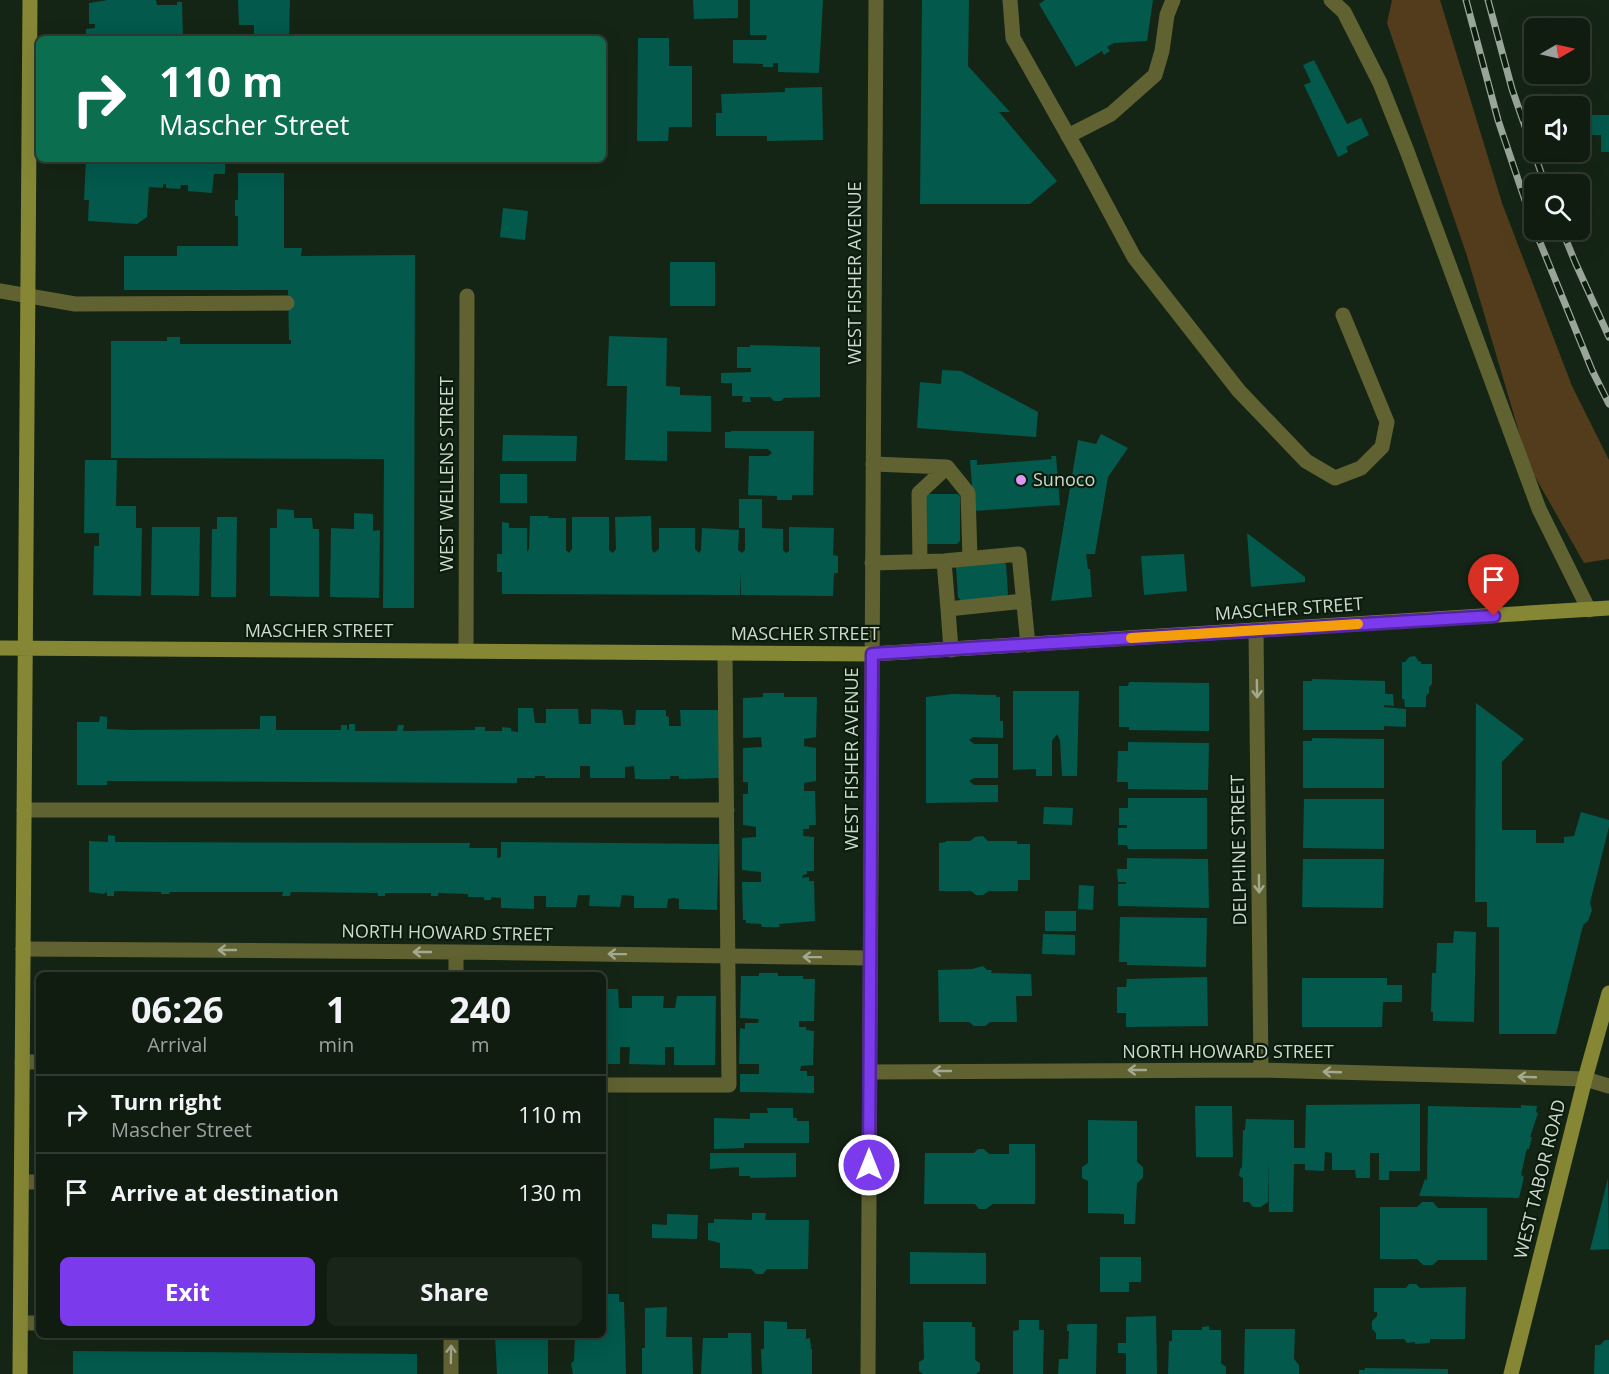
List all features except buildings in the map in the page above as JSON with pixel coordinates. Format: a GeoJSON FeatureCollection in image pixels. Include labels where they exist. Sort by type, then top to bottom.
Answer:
{"type":"FeatureCollection","features":[{"type":"Feature","properties":{"kind":"street"},"geometry":{"type":"LineString","coordinates":[[20,1374],[30,0]]}},
{"type":"Feature","properties":{"kind":"street","name":"WEST FISHER AVENUE"},"geometry":{"type":"LineString","coordinates":[[868,1374],[876,0]]}},
{"type":"Feature","properties":{"kind":"street"},"geometry":{"type":"LineString","coordinates":[[1010,0],[1013,38],[1134,257],[1239,391],[1306,461],[1335,478],[1361,468],[1382,447],[1387,422],[1343,315]]}},
{"type":"Feature","properties":{"kind":"street"},"geometry":{"type":"LineString","coordinates":[[1068,136],[1111,114],[1155,75],[1162,51],[1167,15],[1173,0]]}},
{"type":"Feature","properties":{"kind":"street"},"geometry":{"type":"LineString","coordinates":[[1331,0],[1344,12],[1380,83],[1539,509],[1589,610]]}},
{"type":"Feature","properties":{"kind":"street"},"geometry":{"type":"LineString","coordinates":[[0,291],[75,304],[287,303]]}},
{"type":"Feature","properties":{"kind":"street","name":"WEST WELLENS STREET"},"geometry":{"type":"LineString","coordinates":[[466,651],[467,296]]}},
{"type":"Feature","properties":{"kind":"street"},"geometry":{"type":"LineString","coordinates":[[873,464],[947,467],[968,493],[970,558]]}},
{"type":"Feature","properties":{"kind":"street"},"geometry":{"type":"LineString","coordinates":[[920,562],[919,493],[947,467]]}},
{"type":"Feature","properties":{"kind":"street"},"geometry":{"type":"LineString","coordinates":[[872,563],[944,561],[1019,554],[1028,645]]}},
{"type":"Feature","properties":{"kind":"street"},"geometry":{"type":"LineString","coordinates":[[944,561],[951,650]]}},
{"type":"Feature","properties":{"kind":"street"},"geometry":{"type":"LineString","coordinates":[[948,609],[1024,601]]}},
{"type":"Feature","properties":{"kind":"street","name":"MASCHER STREET"},"geometry":{"type":"LineString","coordinates":[[0,648],[872,654],[1609,608]]}},
{"type":"Feature","properties":{"kind":"street","name":"DELPHINE STREET"},"geometry":{"type":"LineString","coordinates":[[1256,631],[1262,1070]]}},
{"type":"Feature","properties":{"kind":"street"},"geometry":{"type":"LineString","coordinates":[[606,1086],[729,1084],[725,653]]}},
{"type":"Feature","properties":{"kind":"street"},"geometry":{"type":"LineString","coordinates":[[24,810],[727,810]]}},
{"type":"Feature","properties":{"kind":"street","name":"NORTH HOWARD STREET"},"geometry":{"type":"LineString","coordinates":[[23,949],[870,958]]}},
{"type":"Feature","properties":{"kind":"street"},"geometry":{"type":"LineString","coordinates":[[456,952],[456,972]]}},
{"type":"Feature","properties":{"kind":"street","name":"WEST TABOR ROAD"},"geometry":{"type":"LineString","coordinates":[[1511,1374],[1585,1079],[1609,993]]}},
{"type":"Feature","properties":{"kind":"street"},"geometry":{"type":"LineString","coordinates":[[22,1062],[36,1062]]}},
{"type":"Feature","properties":{"kind":"street","name":"NORTH HOWARD STREET"},"geometry":{"type":"LineString","coordinates":[[870,1072],[1262,1070],[1585,1079],[1609,1086]]}},
{"type":"Feature","properties":{"kind":"street"},"geometry":{"type":"LineString","coordinates":[[22,1182],[36,1182]]}},
{"type":"Feature","properties":{"kind":"street"},"geometry":{"type":"LineString","coordinates":[[21,1323],[36,1323]]}},
{"type":"Feature","properties":{"kind":"street"},"geometry":{"type":"LineString","coordinates":[[451,1374],[452,1338]]}},
{"type":"Feature","properties":{"kind":"shaded area"},"geometry":{"type":"Polygon","coordinates":[[[1392,0],[1440,0],[1502,203],[1572,386],[1609,460],[1609,559],[1584,563],[1529,466],[1467,256],[1387,23],[1392,0]]]}},
{"type":"Feature","properties":{"kind":"railway"},"geometry":{"type":"LineString","coordinates":[[1466,0],[1498,120],[1524,197]]}},
{"type":"Feature","properties":{"kind":"railway"},"geometry":{"type":"LineString","coordinates":[[1488,0],[1512,89],[1542,174]]}},
{"type":"Feature","properties":{"kind":"railway"},"geometry":{"type":"LineString","coordinates":[[1539,240],[1592,370],[1609,404]]}},
{"type":"Feature","properties":{"kind":"railway"},"geometry":{"type":"LineString","coordinates":[[1566,240],[1609,337]]}},
{"type":"Feature","properties":{"kind":"slow traffic"},"geometry":{"type":"LineString","coordinates":[[1131,638],[1358,624]]}},
{"type":"Feature","properties":{"kind":"place","name":"Sunoco"},"geometry":{"type":"Point","coordinates":[1021,480]}},
{"type":"Feature","properties":{"kind":"route"},"geometry":{"type":"LineString","coordinates":[[869,1165],[872,654],[1494,616]]}}]}
